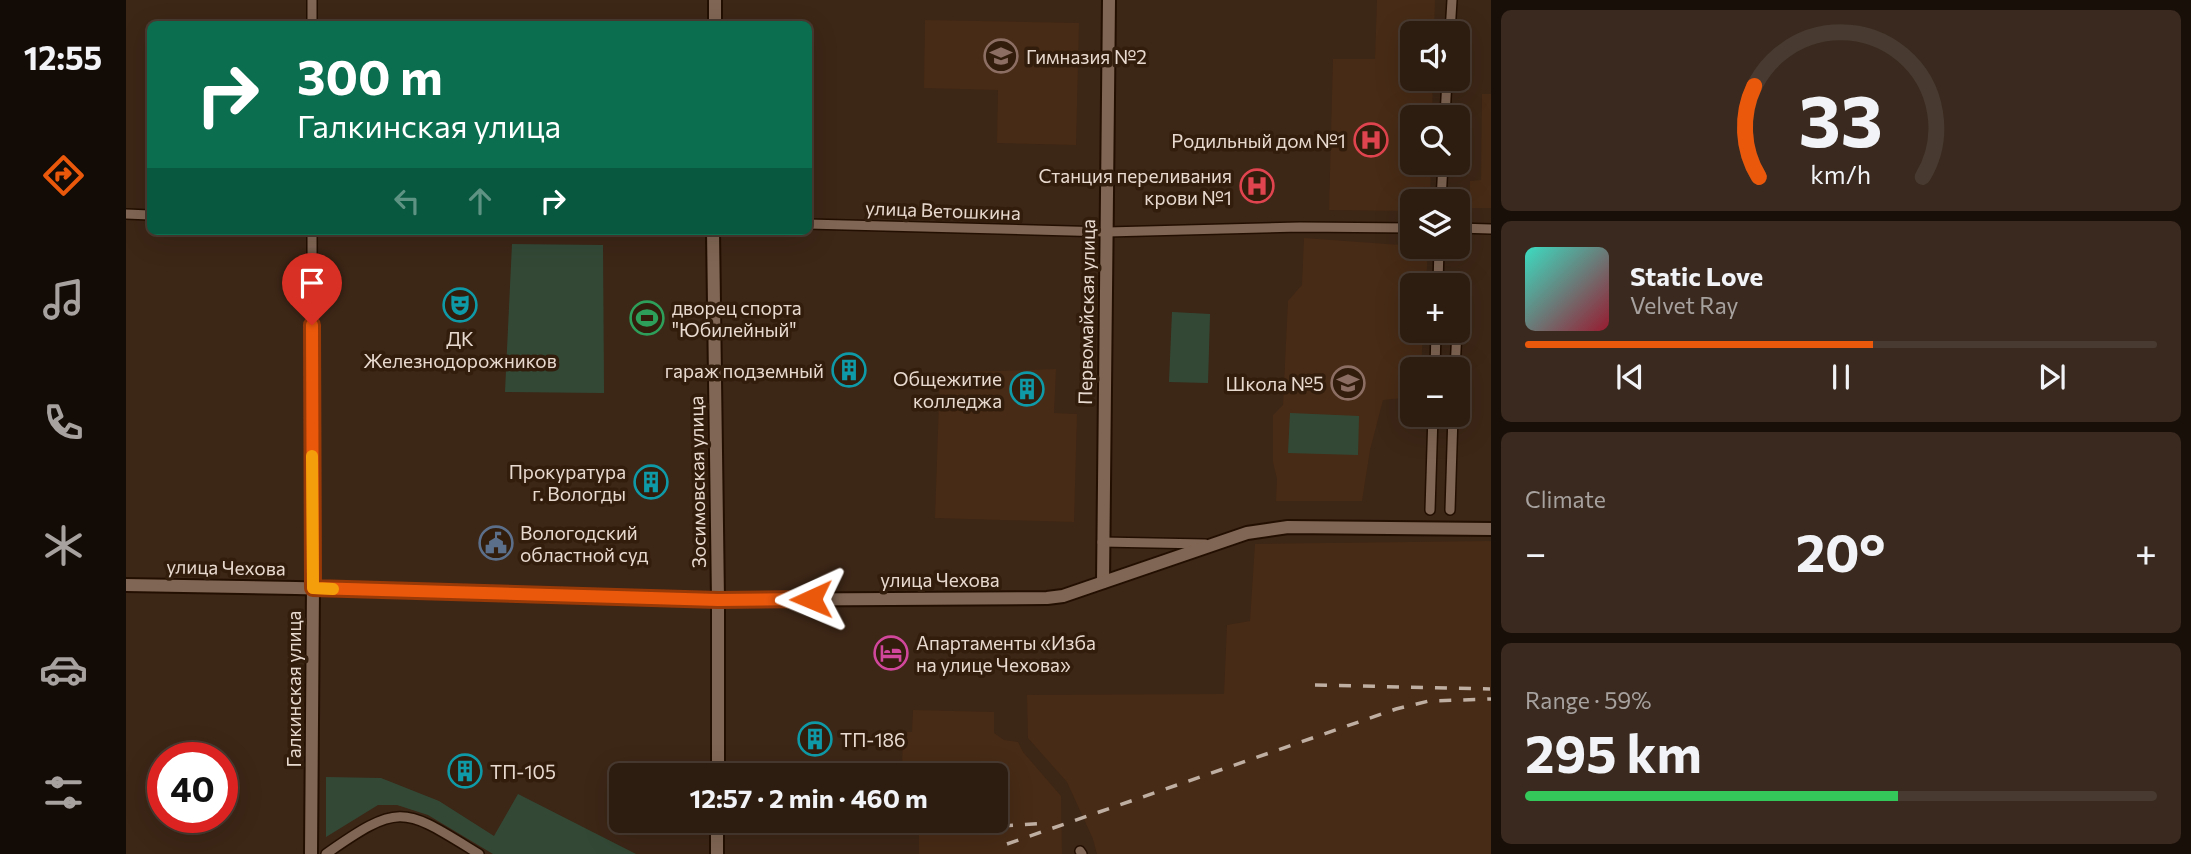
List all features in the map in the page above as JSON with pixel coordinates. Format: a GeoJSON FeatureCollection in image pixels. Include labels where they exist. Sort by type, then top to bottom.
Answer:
{"type":"FeatureCollection","features":[{"type":"Feature","properties":{"kind":"street"},"geometry":{"type":"LineString","coordinates":[[312,0],[312,21]]}},
{"type":"Feature","properties":{"kind":"street"},"geometry":{"type":"LineString","coordinates":[[715,0],[715,21]]}},
{"type":"Feature","properties":{"kind":"street","name":"Первомайская улица"},"geometry":{"type":"LineString","coordinates":[[1103,582],[1109,0]]}},
{"type":"Feature","properties":{"kind":"street"},"geometry":{"type":"LineString","coordinates":[[1451,21],[1452,0]]}},
{"type":"Feature","properties":{"kind":"street"},"geometry":{"type":"LineString","coordinates":[[126,214],[147,215]]}},
{"type":"Feature","properties":{"kind":"street","name":"улица Ветошкина"},"geometry":{"type":"LineString","coordinates":[[812,224],[1107,232],[1300,227],[1400,228]]}},
{"type":"Feature","properties":{"kind":"street"},"geometry":{"type":"LineString","coordinates":[[1470,228],[1491,229]]}},
{"type":"Feature","properties":{"kind":"street","name":"Галкинская улица"},"geometry":{"type":"LineString","coordinates":[[311,854],[312,235]]}},
{"type":"Feature","properties":{"kind":"street","name":"Зосимовская улица"},"geometry":{"type":"LineString","coordinates":[[713,235],[718,763]]}},
{"type":"Feature","properties":{"kind":"street"},"geometry":{"type":"LineString","coordinates":[[1430,510],[1433,427]]}},
{"type":"Feature","properties":{"kind":"street"},"geometry":{"type":"LineString","coordinates":[[1450,510],[1453,427]]}},
{"type":"Feature","properties":{"kind":"street","name":"улица Чехова"},"geometry":{"type":"LineString","coordinates":[[126,585],[718,600],[1047,598],[1063,596],[1247,533],[1288,527],[1491,529]]}},
{"type":"Feature","properties":{"kind":"street"},"geometry":{"type":"LineString","coordinates":[[1102,542],[1210,544]]}},
{"type":"Feature","properties":{"kind":"street"},"geometry":{"type":"LineString","coordinates":[[326,854],[378,820],[402,816],[426,822],[480,854]]}},
{"type":"Feature","properties":{"kind":"street"},"geometry":{"type":"LineString","coordinates":[[717,833],[717,854]]}},
{"type":"Feature","properties":{"kind":"shaded area","name":"Родильный дом №1"},"geometry":{"type":"Polygon","coordinates":[[[1377,0],[1435,0],[1434,21],[1400,21],[1400,91],[1433,91],[1432,105],[1400,105],[1400,175],[1431,175],[1430,189],[1400,189],[1400,211],[1329,210],[1333,59],[1375,59],[1377,0]]]}},
{"type":"Feature","properties":{"kind":"shaded area","name":"Гимназия №2"},"geometry":{"type":"Polygon","coordinates":[[[925,20],[1079,23],[1076,145],[997,143],[998,90],[924,88],[925,20]]]}},
{"type":"Feature","properties":{"kind":"shaded area"},"geometry":{"type":"Polygon","coordinates":[[[1482,94],[1491,94],[1491,208],[1470,208],[1470,181],[1481,180],[1482,94]]]}},
{"type":"Feature","properties":{"kind":"shaded area","name":"Школа №5"},"geometry":{"type":"Polygon","coordinates":[[[1304,238],[1400,245],[1400,259],[1427,259],[1427,273],[1400,273],[1400,343],[1422,343],[1422,357],[1400,357],[1400,398],[1383,400],[1370,450],[1362,501],[1276,501],[1273,415],[1283,405],[1288,301],[1302,285],[1304,238]]]}},
{"type":"Feature","properties":{"kind":"shaded area"},"geometry":{"type":"Polygon","coordinates":[[[1056,369],[1054,413],[1077,414],[1074,522],[935,518],[940,373],[1056,369]]]}},
{"type":"Feature","properties":{"kind":"shaded area"},"geometry":{"type":"Polygon","coordinates":[[[1491,541],[1491,854],[1097,854],[1067,782],[1028,738],[1027,695],[1224,694],[1227,625],[1250,621],[1255,544],[1491,541]]]}},
{"type":"Feature","properties":{"kind":"shaded area"},"geometry":{"type":"Polygon","coordinates":[[[913,710],[994,712],[994,733],[1004,740],[1018,742],[1023,752],[1061,796],[1062,854],[919,854],[919,833],[1008,833],[1008,763],[902,763],[903,732],[912,732],[913,710]]]}},
{"type":"Feature","properties":{"kind":"green space"},"geometry":{"type":"Polygon","coordinates":[[[512,244],[603,245],[604,393],[505,392],[512,244]]]}},
{"type":"Feature","properties":{"kind":"green space"},"geometry":{"type":"Polygon","coordinates":[[[1172,312],[1210,314],[1208,383],[1169,382],[1172,312]]]}},
{"type":"Feature","properties":{"kind":"green space"},"geometry":{"type":"Polygon","coordinates":[[[1290,413],[1359,416],[1358,455],[1288,453],[1290,413]]]}},
{"type":"Feature","properties":{"kind":"green space"},"geometry":{"type":"Polygon","coordinates":[[[326,777],[381,778],[439,801],[494,836],[518,794],[636,854],[493,854],[428,815],[397,805],[378,805],[326,837],[326,777]]]}},
{"type":"Feature","properties":{"kind":"railway"},"geometry":{"type":"LineString","coordinates":[[1315,685],[1490,689]]}},
{"type":"Feature","properties":{"kind":"railway"},"geometry":{"type":"LineString","coordinates":[[1007,844],[1396,709],[1429,701],[1491,699]]}},
{"type":"Feature","properties":{"kind":"railway"},"geometry":{"type":"LineString","coordinates":[[1008,826],[1048,823]]}},
{"type":"Feature","properties":{"kind":"slow traffic"},"geometry":{"type":"LineString","coordinates":[[312,456],[313,588],[333,589]]}},
{"type":"Feature","properties":{"kind":"place","name":"Гимназия №2"},"geometry":{"type":"Point","coordinates":[1001,56]}},
{"type":"Feature","properties":{"kind":"place","name":"Родильный дом №1"},"geometry":{"type":"Point","coordinates":[1371,140]}},
{"type":"Feature","properties":{"kind":"place","name":"Станция переливания крови №1"},"geometry":{"type":"Point","coordinates":[1257,186]}},
{"type":"Feature","properties":{"kind":"place","name":"ДК Железнодорожников"},"geometry":{"type":"Point","coordinates":[460,305]}},
{"type":"Feature","properties":{"kind":"place","name":"дворец спорта \"Юбилейный\""},"geometry":{"type":"Point","coordinates":[647,318]}},
{"type":"Feature","properties":{"kind":"place","name":"гараж подземный"},"geometry":{"type":"Point","coordinates":[849,370]}},
{"type":"Feature","properties":{"kind":"place","name":"Школа №5"},"geometry":{"type":"Point","coordinates":[1348,383]}},
{"type":"Feature","properties":{"kind":"place","name":"Общежитие колледжа"},"geometry":{"type":"Point","coordinates":[1027,389]}},
{"type":"Feature","properties":{"kind":"place","name":"Прокуратура г. Вологды"},"geometry":{"type":"Point","coordinates":[651,482]}},
{"type":"Feature","properties":{"kind":"place","name":"Вологодский областной суд"},"geometry":{"type":"Point","coordinates":[496,543]}},
{"type":"Feature","properties":{"kind":"place","name":"Апартаменты «Изба на улице Чехова»"},"geometry":{"type":"Point","coordinates":[891,653]}},
{"type":"Feature","properties":{"kind":"place","name":"ТП-186"},"geometry":{"type":"Point","coordinates":[815,739]}},
{"type":"Feature","properties":{"kind":"place","name":"ТП-105"},"geometry":{"type":"Point","coordinates":[465,771]}},
{"type":"Feature","properties":{"kind":"route"},"geometry":{"type":"LineString","coordinates":[[312,325],[313,588],[718,600],[811,599]]}}]}
